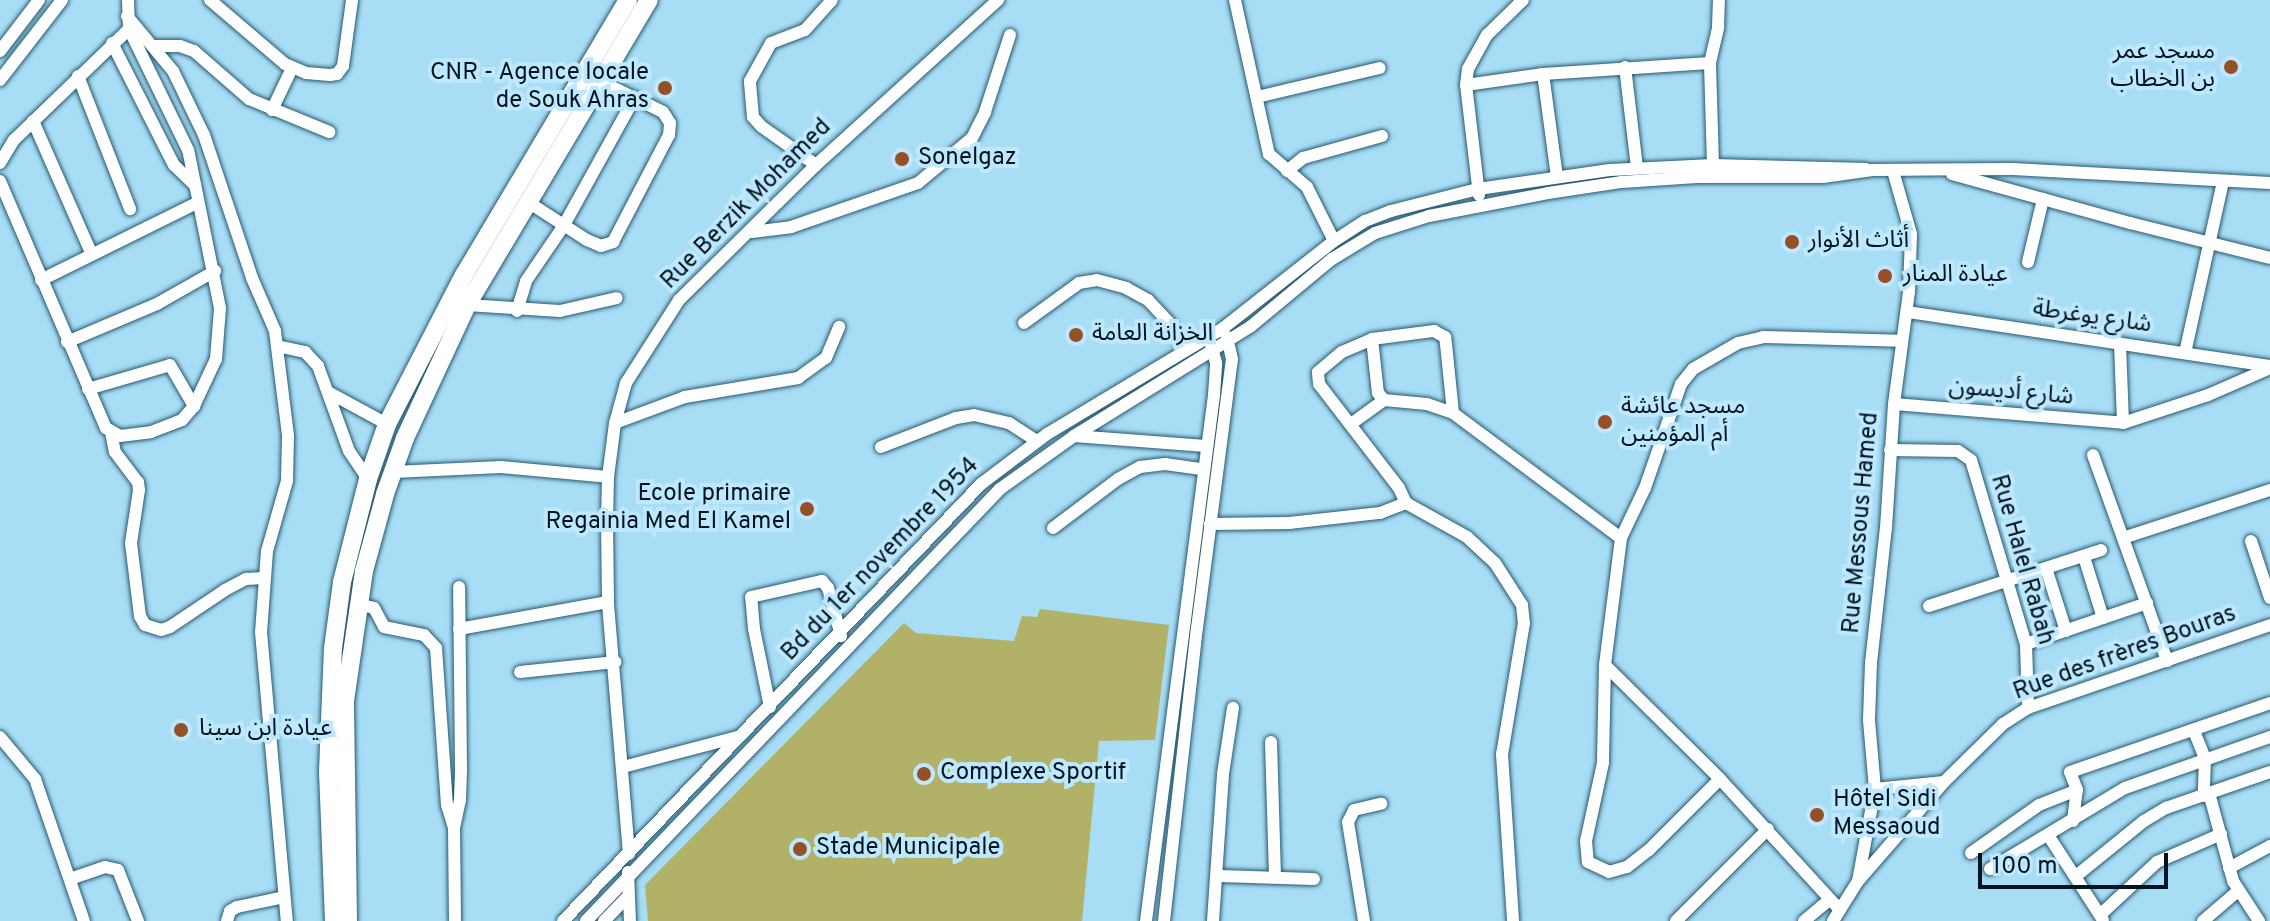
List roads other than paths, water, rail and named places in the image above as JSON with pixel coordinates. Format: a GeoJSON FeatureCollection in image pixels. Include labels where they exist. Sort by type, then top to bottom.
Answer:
{"type":"FeatureCollection","features":[{"type":"Feature","properties":{"kind":"highway"},"geometry":{"type":"LineString","coordinates":[[334,921],[328,771],[333,648],[342,582],[368,479],[387,424],[464,275],[628,0]]}},
{"type":"Feature","properties":{"kind":"highway"},"geometry":{"type":"LineString","coordinates":[[348,921],[345,701],[358,604],[373,531],[393,472],[467,305],[649,0]]}},
{"type":"Feature","properties":{"kind":"highway"},"geometry":{"type":"LineString","coordinates":[[347,870],[359,921]]}},
{"type":"Feature","properties":{"kind":"street"},"geometry":{"type":"LineString","coordinates":[[0,51],[39,0]]}},
{"type":"Feature","properties":{"kind":"street"},"geometry":{"type":"LineString","coordinates":[[0,80],[62,0]]}},
{"type":"Feature","properties":{"kind":"street"},"geometry":{"type":"LineString","coordinates":[[111,432],[120,436],[151,432],[182,420],[194,406],[216,359],[221,328],[215,271],[195,185],[179,129],[128,23],[128,0]]}},
{"type":"Feature","properties":{"kind":"street"},"geometry":{"type":"LineString","coordinates":[[210,0],[292,68],[330,75],[340,71],[352,0]]}},
{"type":"Feature","properties":{"kind":"street"},"geometry":{"type":"LineString","coordinates":[[816,165],[753,117],[750,81],[771,43],[805,30],[832,0]]}},
{"type":"Feature","properties":{"kind":"street","name":"Rue Berzik Mohamed"},"geometry":{"type":"LineString","coordinates":[[630,921],[629,851],[608,602],[608,477],[615,423],[626,383],[679,300],[752,232],[816,165],[998,0]]}},
{"type":"Feature","properties":{"kind":"street"},"geometry":{"type":"LineString","coordinates":[[1235,0],[1269,154],[1314,197],[1334,241]]}},
{"type":"Feature","properties":{"kind":"street"},"geometry":{"type":"LineString","coordinates":[[1481,205],[1466,85],[1468,69],[1480,45],[1523,0]]}},
{"type":"Feature","properties":{"kind":"street"},"geometry":{"type":"LineString","coordinates":[[1713,165],[1710,63],[1718,27],[1719,0]]}},
{"type":"Feature","properties":{"kind":"street"},"geometry":{"type":"LineString","coordinates":[[0,163],[14,140],[112,43],[128,23]]}},
{"type":"Feature","properties":{"kind":"street"},"geometry":{"type":"LineString","coordinates":[[128,23],[154,46],[173,71],[204,135],[252,278],[270,311],[277,346],[288,436],[287,481],[267,551],[261,632],[287,921]]}},
{"type":"Feature","properties":{"kind":"street"},"geometry":{"type":"LineString","coordinates":[[752,232],[791,227],[918,183],[955,154],[979,127],[1010,35]]}},
{"type":"Feature","properties":{"kind":"street"},"geometry":{"type":"LineString","coordinates":[[112,43],[174,165],[195,185]]}},
{"type":"Feature","properties":{"kind":"street"},"geometry":{"type":"LineString","coordinates":[[154,46],[180,46],[194,51],[249,99],[329,132]]}},
{"type":"Feature","properties":{"kind":"street"},"geometry":{"type":"LineString","coordinates":[[1466,85],[1543,74],[1710,63]]}},
{"type":"Feature","properties":{"kind":"street"},"geometry":{"type":"LineString","coordinates":[[1625,67],[1637,168]]}},
{"type":"Feature","properties":{"kind":"street"},"geometry":{"type":"LineString","coordinates":[[272,110],[292,68]]}},
{"type":"Feature","properties":{"kind":"street"},"geometry":{"type":"LineString","coordinates":[[1257,97],[1380,68]]}},
{"type":"Feature","properties":{"kind":"street"},"geometry":{"type":"LineString","coordinates":[[1543,74],[1557,177]]}},
{"type":"Feature","properties":{"kind":"street"},"geometry":{"type":"LineString","coordinates":[[78,76],[130,209]]}},
{"type":"Feature","properties":{"kind":"street"},"geometry":{"type":"LineString","coordinates":[[528,202],[601,246],[610,245],[619,232],[670,129],[669,118],[663,112],[600,81]]}},
{"type":"Feature","properties":{"kind":"street"},"geometry":{"type":"LineString","coordinates":[[517,311],[526,281],[564,225],[635,97]]}},
{"type":"Feature","properties":{"kind":"street"},"geometry":{"type":"LineString","coordinates":[[33,121],[92,255]]}},
{"type":"Feature","properties":{"kind":"street"},"geometry":{"type":"LineString","coordinates":[[1287,171],[1303,158],[1382,136]]}},
{"type":"Feature","properties":{"kind":"street"},"geometry":{"type":"LineString","coordinates":[[0,142],[14,140]]}},
{"type":"Feature","properties":{"kind":"street","name":"Bd du 1er novembre 1954"},"geometry":{"type":"LineString","coordinates":[[563,921],[770,707],[959,504],[1042,438],[1222,329],[1334,241],[1365,221],[1391,211],[1478,189],[1637,168],[1836,166],[1873,170]]}},
{"type":"Feature","properties":{"kind":"street"},"geometry":{"type":"LineString","coordinates":[[586,921],[986,502],[1074,436],[1229,341],[1360,240],[1389,227],[1481,205],[1622,182],[1716,177],[1838,177],[1873,170],[2013,169],[2270,183]]}},
{"type":"Feature","properties":{"kind":"street","name":"Rue Messous Hamed"},"geometry":{"type":"LineString","coordinates":[[1858,881],[1875,789],[1869,720],[1871,663],[1886,528],[1894,404],[1908,312],[1911,234],[1893,171]]}},
{"type":"Feature","properties":{"kind":"street"},"geometry":{"type":"LineString","coordinates":[[1947,171],[2270,258]]}},
{"type":"Feature","properties":{"kind":"street"},"geometry":{"type":"LineString","coordinates":[[0,181],[67,342],[111,432],[115,452],[138,482],[131,543],[140,616],[145,625],[161,630],[170,627],[246,579],[264,578]]}},
{"type":"Feature","properties":{"kind":"street"},"geometry":{"type":"LineString","coordinates":[[2185,353],[2223,181]]}},
{"type":"Feature","properties":{"kind":"street"},"geometry":{"type":"LineString","coordinates":[[2028,262],[2043,199]]}},
{"type":"Feature","properties":{"kind":"street"},"geometry":{"type":"LineString","coordinates":[[41,280],[197,203]]}},
{"type":"Feature","properties":{"kind":"street"},"geometry":{"type":"LineString","coordinates":[[67,342],[157,304],[215,271]]}},
{"type":"Feature","properties":{"kind":"street"},"geometry":{"type":"LineString","coordinates":[[1024,323],[1079,283],[1097,280],[1126,288],[1148,300],[1171,325],[1185,350]]}},
{"type":"Feature","properties":{"kind":"street"},"geometry":{"type":"LineString","coordinates":[[467,305],[517,311],[560,311],[617,298]]}},
{"type":"Feature","properties":{"kind":"street","name":"شارع يوغرطة"},"geometry":{"type":"LineString","coordinates":[[1908,312],[2270,367]]}},
{"type":"Feature","properties":{"kind":"street"},"geometry":{"type":"LineString","coordinates":[[615,423],[699,393],[798,378],[826,358],[839,327]]}},
{"type":"Feature","properties":{"kind":"street"},"geometry":{"type":"LineString","coordinates":[[1164,921],[1232,359],[1229,341],[1222,329]]}},
{"type":"Feature","properties":{"kind":"street"},"geometry":{"type":"LineString","coordinates":[[1453,413],[1446,344],[1440,333],[1372,339],[1342,352],[1318,372],[1319,384],[1399,488],[1406,503],[1484,550],[1522,605],[1524,623],[1502,754],[1513,921]]}},
{"type":"Feature","properties":{"kind":"street"},"geometry":{"type":"LineString","coordinates":[[1720,779],[1649,850],[1627,867],[1609,872],[1588,862],[1586,841],[1603,763],[1605,665],[1621,538],[1645,488],[1681,384],[1693,369],[1738,343],[1763,337],[1902,341]]}},
{"type":"Feature","properties":{"kind":"street"},"geometry":{"type":"LineString","coordinates":[[1146,921],[1215,379],[1214,350],[1207,338]]}},
{"type":"Feature","properties":{"kind":"street"},"geometry":{"type":"LineString","coordinates":[[1372,339],[1378,393],[1384,400]]}},
{"type":"Feature","properties":{"kind":"street"},"geometry":{"type":"LineString","coordinates":[[2120,344],[2123,423],[2208,395],[2270,367]]}},
{"type":"Feature","properties":{"kind":"street"},"geometry":{"type":"LineString","coordinates":[[277,346],[305,352],[314,359],[349,451],[368,479]]}},
{"type":"Feature","properties":{"kind":"street"},"geometry":{"type":"LineString","coordinates":[[88,389],[170,365],[194,406]]}},
{"type":"Feature","properties":{"kind":"street"},"geometry":{"type":"LineString","coordinates":[[328,392],[387,424]]}},
{"type":"Feature","properties":{"kind":"street"},"geometry":{"type":"LineString","coordinates":[[1351,424],[1384,400],[1427,404],[1453,413],[1621,538]]}},
{"type":"Feature","properties":{"kind":"street","name":"شارع أديسون"},"geometry":{"type":"LineString","coordinates":[[1894,404],[2123,423]]}},
{"type":"Feature","properties":{"kind":"street"},"geometry":{"type":"LineString","coordinates":[[881,447],[956,418],[974,415],[1009,423],[1042,438],[1074,436],[1206,446]]}},
{"type":"Feature","properties":{"kind":"street","name":"Rue Halel Rabah"},"geometry":{"type":"LineString","coordinates":[[1890,450],[1958,451],[1969,456],[2026,644],[2028,708]]}},
{"type":"Feature","properties":{"kind":"street"},"geometry":{"type":"LineString","coordinates":[[2093,455],[2167,661]]}},
{"type":"Feature","properties":{"kind":"street"},"geometry":{"type":"LineString","coordinates":[[1053,528],[1118,479],[1140,467],[1165,464],[1202,469]]}},
{"type":"Feature","properties":{"kind":"street"},"geometry":{"type":"LineString","coordinates":[[393,472],[501,467],[608,477]]}},
{"type":"Feature","properties":{"kind":"street"},"geometry":{"type":"LineString","coordinates":[[2123,538],[2270,490]]}},
{"type":"Feature","properties":{"kind":"street"},"geometry":{"type":"LineString","coordinates":[[1210,524],[1289,523],[1380,513],[1406,503]]}},
{"type":"Feature","properties":{"kind":"street"},"geometry":{"type":"LineString","coordinates":[[2251,541],[2270,598]]}},
{"type":"Feature","properties":{"kind":"street"},"geometry":{"type":"LineString","coordinates":[[1929,606],[2101,550]]}},
{"type":"Feature","properties":{"kind":"street"},"geometry":{"type":"LineString","coordinates":[[2084,557],[2103,618]]}},
{"type":"Feature","properties":{"kind":"street"},"geometry":{"type":"LineString","coordinates":[[2046,568],[2066,631]]}},
{"type":"Feature","properties":{"kind":"street"},"geometry":{"type":"LineString","coordinates":[[770,707],[754,629],[751,597],[822,581],[828,588],[846,650]]}},
{"type":"Feature","properties":{"kind":"street"},"geometry":{"type":"LineString","coordinates":[[455,921],[454,828],[460,800],[459,587]]}},
{"type":"Feature","properties":{"kind":"street"},"geometry":{"type":"LineString","coordinates":[[459,629],[608,602]]}},
{"type":"Feature","properties":{"kind":"street"},"geometry":{"type":"LineString","coordinates":[[2026,644],[2147,603]]}},
{"type":"Feature","properties":{"kind":"street"},"geometry":{"type":"LineString","coordinates":[[358,604],[374,608],[386,628],[424,635],[434,642],[447,805],[454,828]]}},
{"type":"Feature","properties":{"kind":"street","name":"Rue des frères Bouras"},"geometry":{"type":"LineString","coordinates":[[1804,921],[1833,915],[1858,881],[1944,782],[2003,724],[2028,708],[2270,625]]}},
{"type":"Feature","properties":{"kind":"street"},"geometry":{"type":"LineString","coordinates":[[520,672],[615,662]]}},
{"type":"Feature","properties":{"kind":"street"},"geometry":{"type":"LineString","coordinates":[[1605,665],[1768,829],[1833,915]]}},
{"type":"Feature","properties":{"kind":"street"},"geometry":{"type":"LineString","coordinates":[[2073,821],[2077,790],[2070,772],[2270,703]]}},
{"type":"Feature","properties":{"kind":"street"},"geometry":{"type":"LineString","coordinates":[[1213,921],[1223,774],[1233,708]]}},
{"type":"Feature","properties":{"kind":"street"},"geometry":{"type":"LineString","coordinates":[[442,718],[461,716]]}},
{"type":"Feature","properties":{"kind":"street"},"geometry":{"type":"LineString","coordinates":[[2194,731],[2205,758],[2206,794],[2221,834],[2229,868],[2238,891],[2259,921]]}},
{"type":"Feature","properties":{"kind":"street"},"geometry":{"type":"LineString","coordinates":[[0,737],[35,779],[84,921]]}},
{"type":"Feature","properties":{"kind":"street"},"geometry":{"type":"LineString","coordinates":[[623,767],[741,737]]}},
{"type":"Feature","properties":{"kind":"street"},"geometry":{"type":"LineString","coordinates":[[1990,869],[2125,788],[2270,737]]}},
{"type":"Feature","properties":{"kind":"street"},"geometry":{"type":"LineString","coordinates":[[1271,742],[1275,877]]}},
{"type":"Feature","properties":{"kind":"street"},"geometry":{"type":"LineString","coordinates":[[2076,876],[2144,821],[2166,808],[2270,772]]}},
{"type":"Feature","properties":{"kind":"street"},"geometry":{"type":"LineString","coordinates":[[1875,789],[1944,782]]}},
{"type":"Feature","properties":{"kind":"street"},"geometry":{"type":"LineString","coordinates":[[1971,853],[2039,805],[2077,790]]}},
{"type":"Feature","properties":{"kind":"street"},"geometry":{"type":"LineString","coordinates":[[1364,921],[1348,822],[1354,810],[1381,804]]}},
{"type":"Feature","properties":{"kind":"street"},"geometry":{"type":"LineString","coordinates":[[1676,921],[1768,829]]}},
{"type":"Feature","properties":{"kind":"street"},"geometry":{"type":"LineString","coordinates":[[2048,835],[2102,918],[2157,862],[2221,834]]}},
{"type":"Feature","properties":{"kind":"street"},"geometry":{"type":"LineString","coordinates":[[2229,868],[2270,846]]}},
{"type":"Feature","properties":{"kind":"street"},"geometry":{"type":"LineString","coordinates":[[70,879],[95,869],[118,870],[138,921]]}},
{"type":"Feature","properties":{"kind":"street"},"geometry":{"type":"LineString","coordinates":[[1218,876],[1314,879]]}},
{"type":"Feature","properties":{"kind":"street"},"geometry":{"type":"LineString","coordinates":[[2203,921],[2238,891]]}},
{"type":"Feature","properties":{"kind":"street"},"geometry":{"type":"LineString","coordinates":[[604,921],[629,895]]}},
{"type":"Feature","properties":{"kind":"street"},"geometry":{"type":"LineString","coordinates":[[227,921],[230,911],[237,907],[284,897]]}},
{"type":"Feature","properties":{"kind":"place","name":"مسجد عمر بن الخطاب"},"geometry":{"type":"Point","coordinates":[2231,67]}},
{"type":"Feature","properties":{"kind":"place","name":"CNR - Agence locale de Souk Ahras"},"geometry":{"type":"Point","coordinates":[665,88]}},
{"type":"Feature","properties":{"kind":"place","name":"Sonelgaz"},"geometry":{"type":"Point","coordinates":[902,159]}},
{"type":"Feature","properties":{"kind":"place","name":"أثاث الأنوار"},"geometry":{"type":"Point","coordinates":[1792,242]}},
{"type":"Feature","properties":{"kind":"place","name":"عيادة المنار"},"geometry":{"type":"Point","coordinates":[1885,276]}},
{"type":"Feature","properties":{"kind":"place","name":"الخزانة العامة"},"geometry":{"type":"Point","coordinates":[1076,335]}},
{"type":"Feature","properties":{"kind":"place","name":"مسجد عائشة أم المؤمنين"},"geometry":{"type":"Point","coordinates":[1605,422]}},
{"type":"Feature","properties":{"kind":"place","name":"Ecole primaire Regainia Med El Kamel"},"geometry":{"type":"Point","coordinates":[807,509]}},
{"type":"Feature","properties":{"kind":"place","name":"عيادة ابن سينا"},"geometry":{"type":"Point","coordinates":[181,730]}},
{"type":"Feature","properties":{"kind":"place","name":"Complexe Sportif"},"geometry":{"type":"Point","coordinates":[924,774]}},
{"type":"Feature","properties":{"kind":"place","name":"Hôtel Sidi Messaoud"},"geometry":{"type":"Point","coordinates":[1817,815]}},
{"type":"Feature","properties":{"kind":"place","name":"Stade Municipale"},"geometry":{"type":"Point","coordinates":[800,849]}}]}
